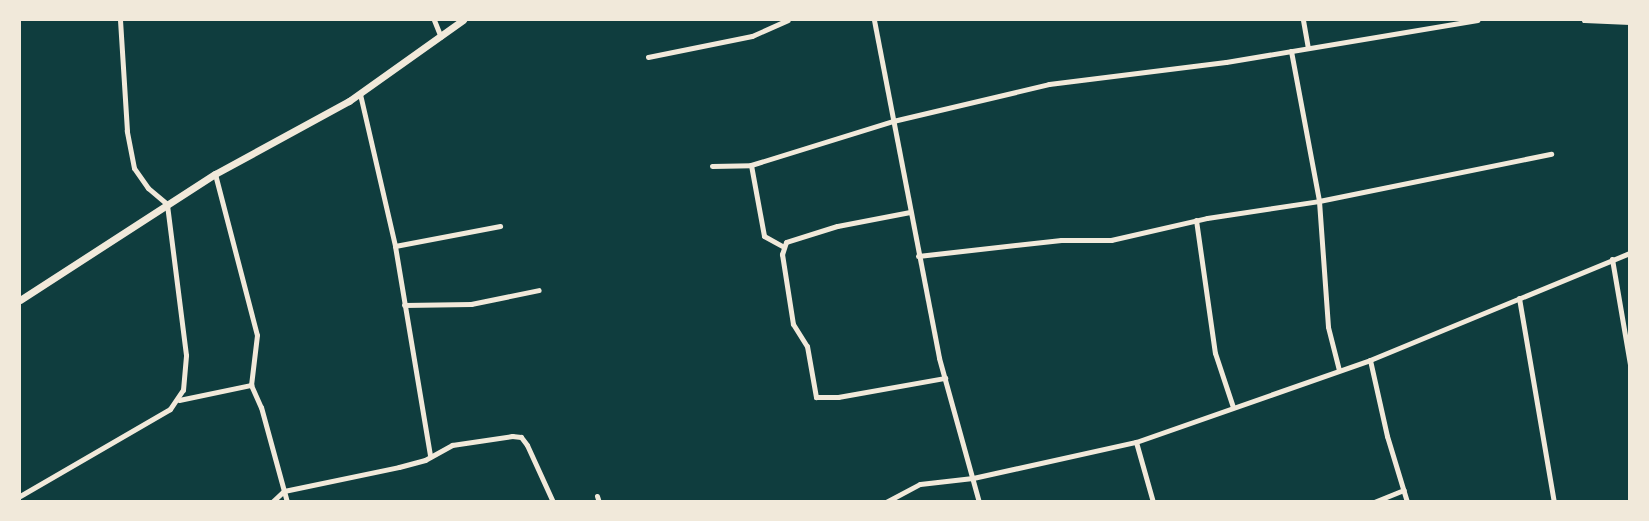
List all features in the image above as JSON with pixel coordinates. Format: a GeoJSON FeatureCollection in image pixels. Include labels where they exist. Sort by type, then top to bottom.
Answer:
{"type":"FeatureCollection","features":[{"type":"Feature","properties":{"kind":"street"},"geometry":{"type":"LineString","coordinates":[[120,20],[127,131],[134,168],[148,188],[167,204],[186,355],[179,400]]}},
{"type":"Feature","properties":{"kind":"street"},"geometry":{"type":"LineString","coordinates":[[434,20],[441,37]]}},
{"type":"Feature","properties":{"kind":"street"},"geometry":{"type":"LineString","coordinates":[[20,300],[215,174],[360,94],[463,20]]}},
{"type":"Feature","properties":{"kind":"street"},"geometry":{"type":"LineString","coordinates":[[648,57],[752,36],[788,20]]}},
{"type":"Feature","properties":{"kind":"street"},"geometry":{"type":"LineString","coordinates":[[874,20],[918,256],[945,378],[979,501]]}},
{"type":"Feature","properties":{"kind":"street"},"geometry":{"type":"LineString","coordinates":[[1303,20],[1308,48]]}},
{"type":"Feature","properties":{"kind":"street"},"geometry":{"type":"LineString","coordinates":[[712,166],[751,165],[893,121],[1049,84],[1291,51],[1478,20]]}},
{"type":"Feature","properties":{"kind":"street"},"geometry":{"type":"LineString","coordinates":[[1584,20],[1629,22]]}},
{"type":"Feature","properties":{"kind":"street"},"geometry":{"type":"LineString","coordinates":[[1291,51],[1319,201],[1328,327],[1339,370]]}},
{"type":"Feature","properties":{"kind":"street"},"geometry":{"type":"LineString","coordinates":[[360,94],[395,246],[430,455]]}},
{"type":"Feature","properties":{"kind":"street"},"geometry":{"type":"LineString","coordinates":[[918,256],[1061,240],[1111,240],[1196,220],[1319,201],[1551,154]]}},
{"type":"Feature","properties":{"kind":"street"},"geometry":{"type":"LineString","coordinates":[[751,165],[764,237],[782,246]]}},
{"type":"Feature","properties":{"kind":"street"},"geometry":{"type":"LineString","coordinates":[[215,174],[256,335],[252,385],[261,407],[286,501]]}},
{"type":"Feature","properties":{"kind":"street"},"geometry":{"type":"LineString","coordinates":[[782,246],[794,237],[910,212]]}},
{"type":"Feature","properties":{"kind":"street"},"geometry":{"type":"LineString","coordinates":[[1196,220],[1215,353],[1233,407]]}},
{"type":"Feature","properties":{"kind":"street"},"geometry":{"type":"LineString","coordinates":[[395,246],[501,226]]}},
{"type":"Feature","properties":{"kind":"street"},"geometry":{"type":"LineString","coordinates":[[782,246],[793,324],[807,346],[816,397],[838,397],[945,378]]}},
{"type":"Feature","properties":{"kind":"street"},"geometry":{"type":"LineString","coordinates":[[886,501],[920,484],[973,478],[1136,442],[1370,360],[1629,253]]}},
{"type":"Feature","properties":{"kind":"street"},"geometry":{"type":"LineString","coordinates":[[1612,259],[1629,364]]}},
{"type":"Feature","properties":{"kind":"street"},"geometry":{"type":"LineString","coordinates":[[404,305],[471,304],[539,290]]}},
{"type":"Feature","properties":{"kind":"street"},"geometry":{"type":"LineString","coordinates":[[1519,298],[1554,501]]}},
{"type":"Feature","properties":{"kind":"street"},"geometry":{"type":"LineString","coordinates":[[1370,360],[1407,501]]}},
{"type":"Feature","properties":{"kind":"street"},"geometry":{"type":"LineString","coordinates":[[20,496],[79,465],[179,400],[252,385]]}},
{"type":"Feature","properties":{"kind":"street"},"geometry":{"type":"LineString","coordinates":[[272,501],[284,491],[379,472],[425,460],[430,455],[452,445],[521,437],[553,501]]}},
{"type":"Feature","properties":{"kind":"street"},"geometry":{"type":"LineString","coordinates":[[1136,442],[1153,501]]}},
{"type":"Feature","properties":{"kind":"street"},"geometry":{"type":"LineString","coordinates":[[1374,501],[1404,490]]}}]}
